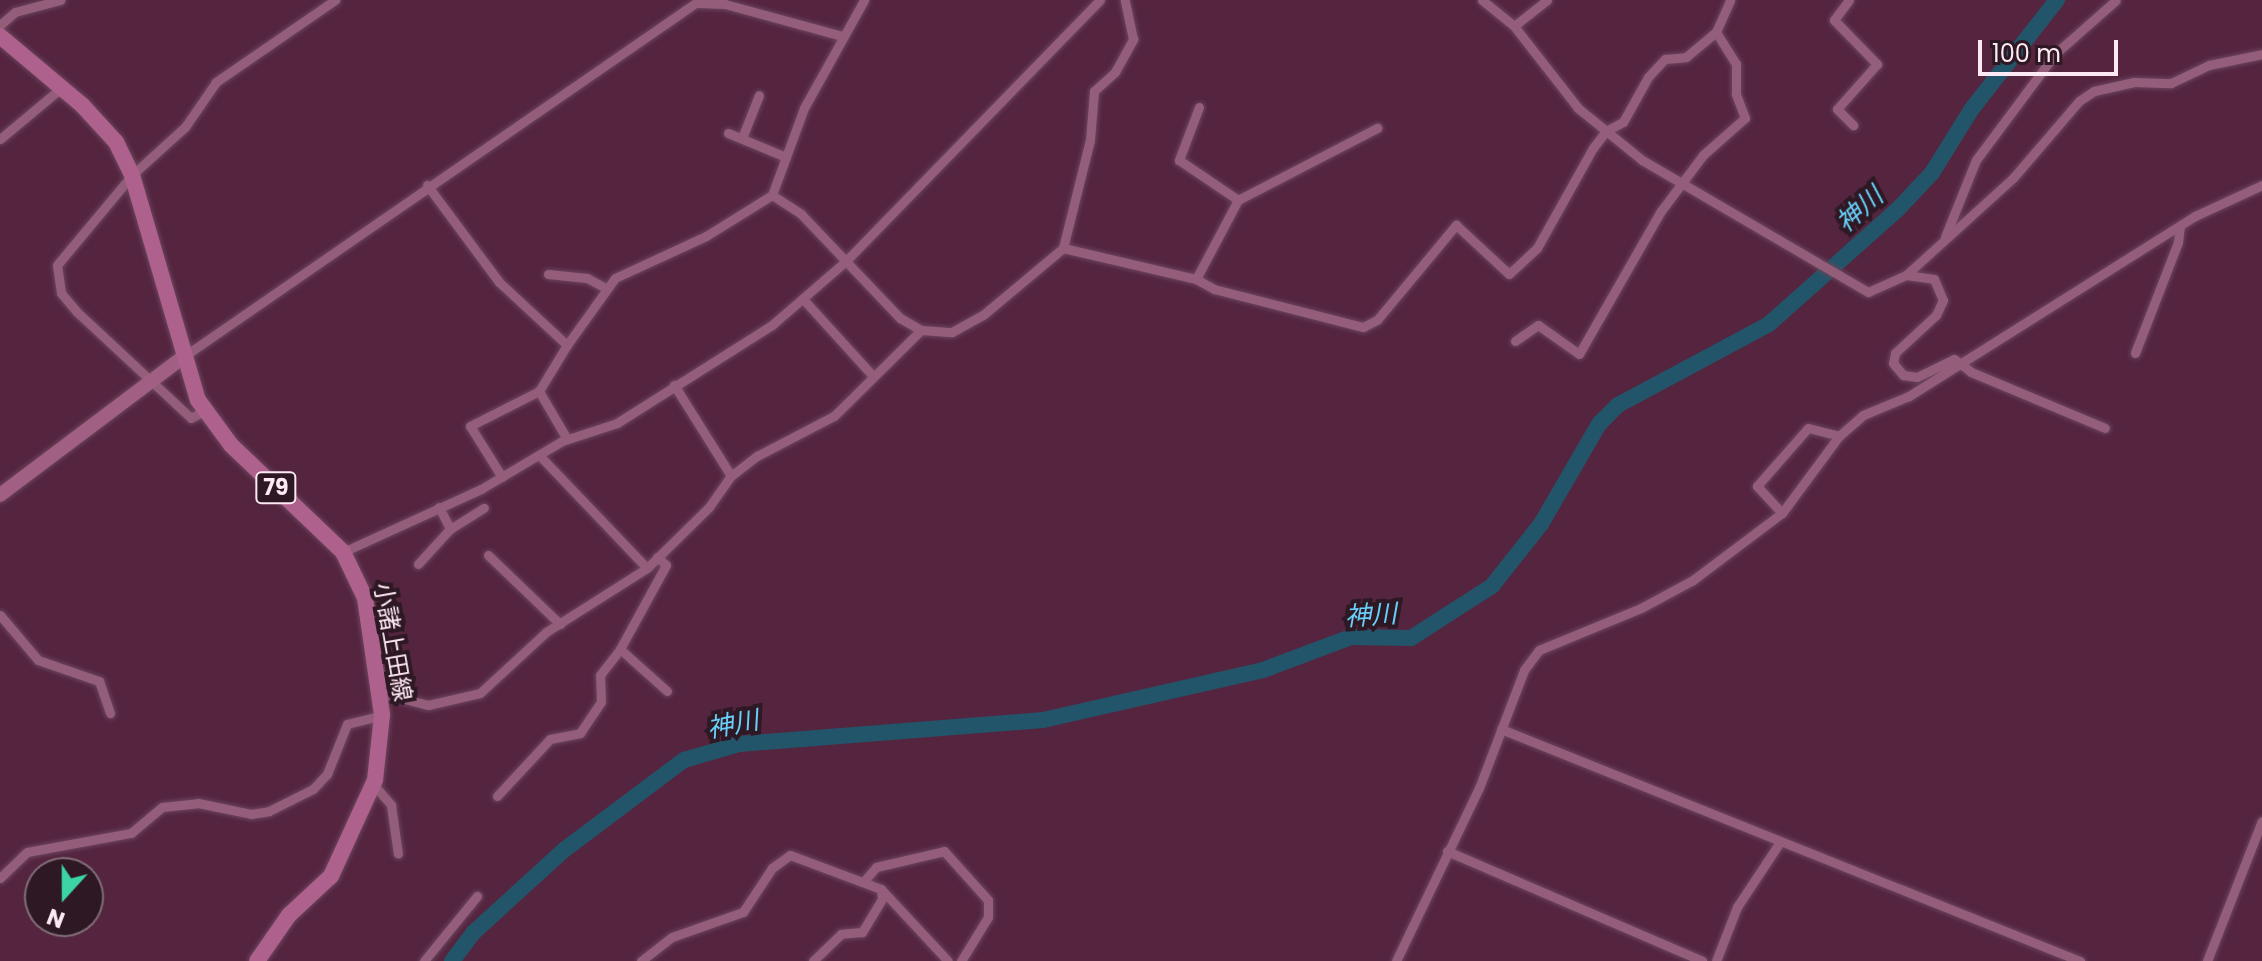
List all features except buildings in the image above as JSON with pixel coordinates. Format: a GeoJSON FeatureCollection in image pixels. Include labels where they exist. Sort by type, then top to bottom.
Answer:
{"type":"FeatureCollection","features":[{"type":"Feature","properties":{"kind":"main road","name":"小諸上田線"},"geometry":{"type":"LineString","coordinates":[[0,36],[102,124],[132,175],[182,358],[204,411],[231,445],[343,552],[365,598],[382,715],[373,784],[331,876],[281,925],[257,961]]}},
{"type":"Feature","properties":{"kind":"street"},"geometry":{"type":"LineString","coordinates":[[0,25],[15,12],[60,0]]}},
{"type":"Feature","properties":{"kind":"street"},"geometry":{"type":"LineString","coordinates":[[502,477],[470,426],[539,391],[606,288],[630,268],[706,236],[772,195],[804,108],[864,0]]}},
{"type":"Feature","properties":{"kind":"street"},"geometry":{"type":"LineString","coordinates":[[343,552],[502,477],[567,439],[617,423],[772,325],[846,261],[1100,0]]}},
{"type":"Feature","properties":{"kind":"street"},"geometry":{"type":"LineString","coordinates":[[772,195],[801,214],[900,318],[921,330],[952,332],[983,315],[1063,248],[1090,140],[1094,91],[1115,72],[1133,39],[1125,0]]}},
{"type":"Feature","properties":{"kind":"street"},"geometry":{"type":"LineString","coordinates":[[1482,0],[1514,26],[1578,108],[1606,131],[1683,188],[1788,245],[1857,290],[1874,291],[1906,275],[2013,178],[2094,91],[2134,82],[2171,83],[2217,63],[2262,54]]}},
{"type":"Feature","properties":{"kind":"street"},"geometry":{"type":"LineString","coordinates":[[1514,26],[1547,0]]}},
{"type":"Feature","properties":{"kind":"street"},"geometry":{"type":"LineString","coordinates":[[1063,248],[1196,279],[1214,289],[1363,327],[1371,325],[1456,225],[1509,274],[1555,222],[1606,131],[1623,122],[1648,77],[1665,59],[1686,57],[1716,32],[1730,0]]}},
{"type":"Feature","properties":{"kind":"street"},"geometry":{"type":"LineString","coordinates":[[1849,0],[1834,20],[1877,64],[1837,109],[1853,125]]}},
{"type":"Feature","properties":{"kind":"street"},"geometry":{"type":"LineString","coordinates":[[1944,240],[1976,160],[2055,54],[2116,0]]}},
{"type":"Feature","properties":{"kind":"street"},"geometry":{"type":"LineString","coordinates":[[204,411],[191,418],[77,312],[55,278],[63,252],[132,175],[185,127],[216,82],[328,1]]}},
{"type":"Feature","properties":{"kind":"street"},"geometry":{"type":"LineString","coordinates":[[0,495],[149,380],[427,185],[699,1],[725,4],[842,36]]}},
{"type":"Feature","properties":{"kind":"street"},"geometry":{"type":"LineString","coordinates":[[1515,341],[1538,325],[1579,354],[1647,231],[1683,188],[1703,155],[1746,114],[1736,94],[1736,64],[1716,32]]}},
{"type":"Feature","properties":{"kind":"street"},"geometry":{"type":"LineString","coordinates":[[0,139],[61,88]]}},
{"type":"Feature","properties":{"kind":"street"},"geometry":{"type":"LineString","coordinates":[[742,138],[759,95]]}},
{"type":"Feature","properties":{"kind":"street"},"geometry":{"type":"LineString","coordinates":[[1199,107],[1179,160],[1238,200]]}},
{"type":"Feature","properties":{"kind":"street"},"geometry":{"type":"LineString","coordinates":[[1196,279],[1238,200],[1377,128]]}},
{"type":"Feature","properties":{"kind":"street"},"geometry":{"type":"LineString","coordinates":[[728,133],[786,157]]}},
{"type":"Feature","properties":{"kind":"street"},"geometry":{"type":"LineString","coordinates":[[427,185],[499,282],[567,345]]}},
{"type":"Feature","properties":{"kind":"street"},"geometry":{"type":"LineString","coordinates":[[1396,961],[1501,729],[1524,670],[1546,644],[1673,592],[1782,513],[1839,436],[1863,415],[1909,396],[2180,226],[2262,185]]}},
{"type":"Feature","properties":{"kind":"street"},"geometry":{"type":"LineString","coordinates":[[2135,353],[2178,242],[2180,226]]}},
{"type":"Feature","properties":{"kind":"street"},"geometry":{"type":"LineString","coordinates":[[548,274],[587,278],[606,288]]}},
{"type":"Feature","properties":{"kind":"street"},"geometry":{"type":"LineString","coordinates":[[1906,275],[1934,279],[1943,300],[1936,315],[1897,348],[1893,363],[1898,371],[1917,377],[1951,359],[2105,428]]}},
{"type":"Feature","properties":{"kind":"street"},"geometry":{"type":"LineString","coordinates":[[803,299],[873,376]]}},
{"type":"Feature","properties":{"kind":"street"},"geometry":{"type":"LineString","coordinates":[[378,692],[428,705],[480,693],[560,624],[647,568],[709,507],[731,476],[757,456],[834,416],[921,330]]}},
{"type":"Feature","properties":{"kind":"street"},"geometry":{"type":"LineString","coordinates":[[674,385],[731,476]]}},
{"type":"Feature","properties":{"kind":"street"},"geometry":{"type":"LineString","coordinates":[[539,391],[567,439]]}},
{"type":"Feature","properties":{"kind":"street"},"geometry":{"type":"LineString","coordinates":[[1782,513],[1757,486],[1808,428],[1839,436]]}},
{"type":"Feature","properties":{"kind":"street"},"geometry":{"type":"LineString","coordinates":[[539,455],[647,568]]}},
{"type":"Feature","properties":{"kind":"street"},"geometry":{"type":"LineString","coordinates":[[439,507],[450,529]]}},
{"type":"Feature","properties":{"kind":"street"},"geometry":{"type":"LineString","coordinates":[[418,564],[450,529],[484,508]]}},
{"type":"Feature","properties":{"kind":"street"},"geometry":{"type":"LineString","coordinates":[[488,555],[560,624]]}},
{"type":"Feature","properties":{"kind":"street"},"geometry":{"type":"LineString","coordinates":[[497,796],[550,739],[580,733],[601,702],[600,675],[620,649],[666,565],[657,557]]}},
{"type":"Feature","properties":{"kind":"street"},"geometry":{"type":"LineString","coordinates":[[0,615],[38,660],[99,681],[110,713]]}},
{"type":"Feature","properties":{"kind":"street"},"geometry":{"type":"LineString","coordinates":[[620,649],[667,691]]}},
{"type":"Feature","properties":{"kind":"street"},"geometry":{"type":"LineString","coordinates":[[0,878],[27,852],[131,833],[162,807],[198,803],[251,814],[269,811],[313,789],[327,774],[347,724],[382,715]]}},
{"type":"Feature","properties":{"kind":"street"},"geometry":{"type":"LineString","coordinates":[[1501,729],[2080,961]]}},
{"type":"Feature","properties":{"kind":"street"},"geometry":{"type":"LineString","coordinates":[[373,784],[391,805],[398,854]]}},
{"type":"Feature","properties":{"kind":"street"},"geometry":{"type":"LineString","coordinates":[[2207,961],[2262,821]]}},
{"type":"Feature","properties":{"kind":"street"},"geometry":{"type":"LineString","coordinates":[[1716,961],[1737,907],[1780,842]]}},
{"type":"Feature","properties":{"kind":"street"},"geometry":{"type":"LineString","coordinates":[[864,881],[876,867],[944,851],[988,900],[988,917],[961,961]]}},
{"type":"Feature","properties":{"kind":"street"},"geometry":{"type":"LineString","coordinates":[[1447,851],[1702,961]]}},
{"type":"Feature","properties":{"kind":"street"},"geometry":{"type":"LineString","coordinates":[[641,961],[672,937],[743,912],[772,868],[790,855],[881,889],[948,961]]}},
{"type":"Feature","properties":{"kind":"street"},"geometry":{"type":"LineString","coordinates":[[813,961],[841,934],[862,932],[882,899],[881,889]]}},
{"type":"Feature","properties":{"kind":"street"},"geometry":{"type":"LineString","coordinates":[[424,961],[477,896]]}},
{"type":"Feature","properties":{"kind":"waterway","name":"神川"},"geometry":{"type":"LineString","coordinates":[[452,961],[473,933],[564,850],[684,760],[739,744],[1043,720],[1263,670],[1351,637],[1411,638],[1492,586],[1541,524],[1599,424],[1618,405],[1769,324],[1899,208],[1932,173],[1971,110],[2057,0]]}}]}
